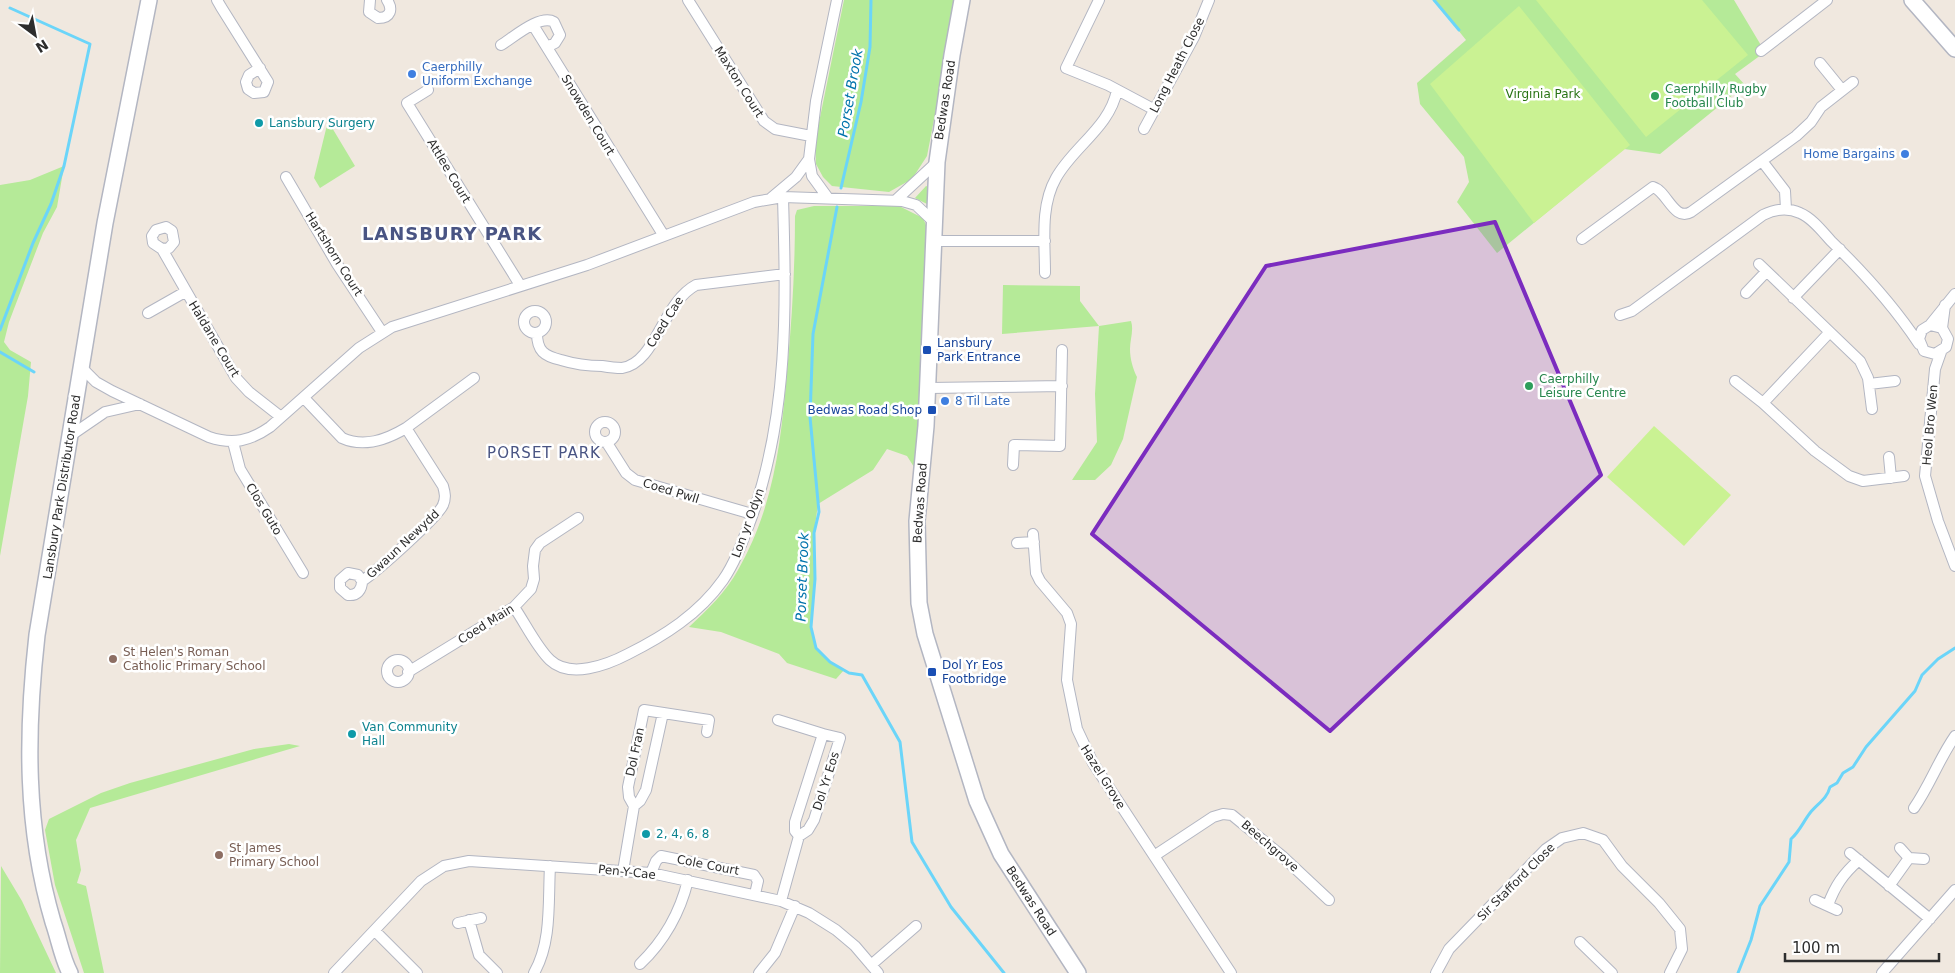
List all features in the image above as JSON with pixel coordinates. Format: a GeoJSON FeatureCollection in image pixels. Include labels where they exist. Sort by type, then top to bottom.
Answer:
{"type":"FeatureCollection","features":[{"type":"Feature","properties":{"kind":"main road","name":"Lansbury Park Distributor Road"},"geometry":{"type":"LineString","coordinates":[[70,973],[48,906],[36,855],[32,826],[29,747],[31,692],[36,644],[105,223],[149,0]]}},
{"type":"Feature","properties":{"kind":"main road","name":"Bedwas Road"},"geometry":{"type":"LineString","coordinates":[[962,0],[951,61],[937,162],[933,221],[928,388],[917,521],[917,578],[925,634],[965,767],[984,816],[1001,854],[1078,973]]}},
{"type":"Feature","properties":{"kind":"main road"},"geometry":{"type":"LineString","coordinates":[[1912,0],[1955,49]]}},
{"type":"Feature","properties":{"kind":"street"},"geometry":{"type":"LineString","coordinates":[[217,0],[260,68]]}},
{"type":"Feature","properties":{"kind":"street"},"geometry":{"type":"LineString","coordinates":[[370,0],[369,12],[378,18],[386,17],[390,11],[391,7],[387,0]]}},
{"type":"Feature","properties":{"kind":"street","name":"Maxton Court"},"geometry":{"type":"LineString","coordinates":[[688,0],[764,121],[776,129],[811,136]]}},
{"type":"Feature","properties":{"kind":"street"},"geometry":{"type":"LineString","coordinates":[[828,198],[812,176],[808,159],[837,0]]}},
{"type":"Feature","properties":{"kind":"street"},"geometry":{"type":"LineString","coordinates":[[1099,0],[1066,68],[1117,90],[1155,110]]}},
{"type":"Feature","properties":{"kind":"street","name":"Long Heath Close"},"geometry":{"type":"LineString","coordinates":[[1144,129],[1194,37],[1209,0]]}},
{"type":"Feature","properties":{"kind":"street"},"geometry":{"type":"LineString","coordinates":[[1761,51],[1827,0]]}},
{"type":"Feature","properties":{"kind":"street"},"geometry":{"type":"LineString","coordinates":[[501,45],[546,19],[558,26],[558,40],[547,47]]}},
{"type":"Feature","properties":{"kind":"street","name":"Snowden Court"},"geometry":{"type":"LineString","coordinates":[[533,25],[664,236]]}},
{"type":"Feature","properties":{"kind":"street"},"geometry":{"type":"LineString","coordinates":[[1820,63],[1842,90]]}},
{"type":"Feature","properties":{"kind":"street"},"geometry":{"type":"LineString","coordinates":[[1582,239],[1652,187],[1658,189],[1678,213],[1688,214],[1796,136],[1807,126],[1821,107],[1853,82]]}},
{"type":"Feature","properties":{"kind":"street","name":"Attlee Court"},"geometry":{"type":"LineString","coordinates":[[428,90],[407,103],[520,285]]}},
{"type":"Feature","properties":{"kind":"street"},"geometry":{"type":"LineString","coordinates":[[1046,273],[1046,212],[1049,194],[1056,178],[1068,160],[1097,130],[1117,90]]}},
{"type":"Feature","properties":{"kind":"street"},"geometry":{"type":"LineString","coordinates":[[771,198],[796,177],[808,159]]}},
{"type":"Feature","properties":{"kind":"street"},"geometry":{"type":"LineString","coordinates":[[1762,161],[1785,191],[1786,209]]}},
{"type":"Feature","properties":{"kind":"street"},"geometry":{"type":"LineString","coordinates":[[896,200],[937,162]]}},
{"type":"Feature","properties":{"kind":"street","name":"Hartshorn Court"},"geometry":{"type":"LineString","coordinates":[[286,177],[337,264],[382,332]]}},
{"type":"Feature","properties":{"kind":"street"},"geometry":{"type":"LineString","coordinates":[[82,368],[104,387],[210,437],[233,442],[255,436],[281,417],[359,348],[382,332],[587,264],[754,202],[783,197],[896,200],[916,205],[933,221]]}},
{"type":"Feature","properties":{"kind":"street","name":"Lon yr Odyn"},"geometry":{"type":"LineString","coordinates":[[514,607],[550,660],[562,668],[574,670],[625,656],[679,626],[722,582],[737,555],[771,454],[779,397],[786,299],[783,197]]}},
{"type":"Feature","properties":{"kind":"street"},"geometry":{"type":"LineString","coordinates":[[1620,315],[1632,311],[1763,215],[1775,210],[1786,209],[1799,212],[1809,219],[1840,249],[1901,316],[1926,328],[1942,328],[1945,305]]}},
{"type":"Feature","properties":{"kind":"street"},"geometry":{"type":"LineString","coordinates":[[933,241],[1045,241]]}},
{"type":"Feature","properties":{"kind":"street","name":"Haldane Court"},"geometry":{"type":"LineString","coordinates":[[162,249],[236,378],[249,392],[281,417]]}},
{"type":"Feature","properties":{"kind":"street"},"geometry":{"type":"LineString","coordinates":[[1793,298],[1840,249]]}},
{"type":"Feature","properties":{"kind":"street"},"geometry":{"type":"LineString","coordinates":[[1759,264],[1860,361],[1869,384],[1872,409]]}},
{"type":"Feature","properties":{"kind":"street"},"geometry":{"type":"LineString","coordinates":[[1746,293],[1766,272]]}},
{"type":"Feature","properties":{"kind":"street","name":"Coed Cae"},"geometry":{"type":"LineString","coordinates":[[536,333],[537,344],[544,355],[564,361],[622,368],[643,357],[669,311],[684,292],[696,285],[785,274]]}},
{"type":"Feature","properties":{"kind":"street"},"geometry":{"type":"LineString","coordinates":[[148,313],[185,292]]}},
{"type":"Feature","properties":{"kind":"street"},"geometry":{"type":"LineString","coordinates":[[1941,352],[1930,354],[1922,348],[1926,328],[1955,294]]}},
{"type":"Feature","properties":{"kind":"street","name":"Heol Bro Wen"},"geometry":{"type":"LineString","coordinates":[[1901,316],[1935,369]]}},
{"type":"Feature","properties":{"kind":"street","name":"Heol Bro Wen"},"geometry":{"type":"LineString","coordinates":[[1942,328],[1952,339],[1941,352],[1935,369],[1925,476],[1938,521],[1955,566]]}},
{"type":"Feature","properties":{"kind":"street"},"geometry":{"type":"LineString","coordinates":[[1764,403],[1830,333]]}},
{"type":"Feature","properties":{"kind":"street"},"geometry":{"type":"LineString","coordinates":[[1013,465],[1014,445],[1060,446],[1062,350]]}},
{"type":"Feature","properties":{"kind":"street"},"geometry":{"type":"LineString","coordinates":[[304,398],[342,438],[350,442],[369,443],[384,439],[406,428],[474,378]]}},
{"type":"Feature","properties":{"kind":"street"},"geometry":{"type":"LineString","coordinates":[[1735,381],[1764,403],[1815,451],[1849,476],[1863,481],[1904,476]]}},
{"type":"Feature","properties":{"kind":"street"},"geometry":{"type":"LineString","coordinates":[[1869,384],[1895,381]]}},
{"type":"Feature","properties":{"kind":"street"},"geometry":{"type":"LineString","coordinates":[[928,388],[1062,386]]}},
{"type":"Feature","properties":{"kind":"street"},"geometry":{"type":"LineString","coordinates":[[70,436],[105,412],[141,404]]}},
{"type":"Feature","properties":{"kind":"street","name":"Gwaun Newydd"},"geometry":{"type":"LineString","coordinates":[[362,582],[375,573],[426,524],[442,507],[446,497],[438,475],[406,428]]}},
{"type":"Feature","properties":{"kind":"street","name":"Clos Guto"},"geometry":{"type":"LineString","coordinates":[[233,442],[240,469],[303,573]]}},
{"type":"Feature","properties":{"kind":"street","name":"Coed Pwll"},"geometry":{"type":"LineString","coordinates":[[607,443],[626,473],[634,480],[752,514]]}},
{"type":"Feature","properties":{"kind":"street"},"geometry":{"type":"LineString","coordinates":[[1890,457],[1892,478]]}},
{"type":"Feature","properties":{"kind":"street","name":"Coed Main"},"geometry":{"type":"LineString","coordinates":[[408,672],[514,607],[531,589],[534,579],[535,550],[540,543],[578,518]]}},
{"type":"Feature","properties":{"kind":"street","name":"Hazel Grove"},"geometry":{"type":"LineString","coordinates":[[1017,543],[1033,538],[1036,573],[1048,592],[1067,613],[1071,624],[1072,635],[1067,680],[1082,743],[1230,973]]}},
{"type":"Feature","properties":{"kind":"street","name":"Dol Fran"},"geometry":{"type":"LineString","coordinates":[[623,870],[634,806],[629,797],[628,787],[644,710],[709,720],[707,732]]}},
{"type":"Feature","properties":{"kind":"street"},"geometry":{"type":"LineString","coordinates":[[634,806],[640,801],[646,790],[663,713]]}},
{"type":"Feature","properties":{"kind":"street","name":"Dol Yr Eos"},"geometry":{"type":"LineString","coordinates":[[778,720],[840,738],[814,820],[808,830],[799,836],[781,901]]}},
{"type":"Feature","properties":{"kind":"street","name":"Dol Yr Eos"},"geometry":{"type":"LineString","coordinates":[[799,836],[795,831],[795,822],[823,734]]}},
{"type":"Feature","properties":{"kind":"street"},"geometry":{"type":"LineString","coordinates":[[1914,808],[1929,786],[1940,758],[1953,743]]}},
{"type":"Feature","properties":{"kind":"street","name":"Beechgrove"},"geometry":{"type":"LineString","coordinates":[[1154,856],[1213,817],[1223,814],[1232,815],[1282,856],[1329,900]]}},
{"type":"Feature","properties":{"kind":"street","name":"Sir Stafford Close"},"geometry":{"type":"LineString","coordinates":[[1436,973],[1450,950],[1546,849],[1562,838],[1583,833],[1603,840],[1622,866],[1660,903],[1680,929],[1682,949],[1670,973]]}},
{"type":"Feature","properties":{"kind":"street"},"geometry":{"type":"LineString","coordinates":[[1900,848],[1909,858],[1924,859]]}},
{"type":"Feature","properties":{"kind":"street"},"geometry":{"type":"LineString","coordinates":[[1850,853],[1930,919]]}},
{"type":"Feature","properties":{"kind":"street","name":"Cole Court"},"geometry":{"type":"LineString","coordinates":[[651,873],[656,861],[661,856],[754,875],[758,881],[755,894]]}},
{"type":"Feature","properties":{"kind":"street"},"geometry":{"type":"LineString","coordinates":[[1889,886],[1909,858]]}},
{"type":"Feature","properties":{"kind":"street"},"geometry":{"type":"LineString","coordinates":[[1815,900],[1832,908],[1834,889],[1844,873],[1859,860]]}},
{"type":"Feature","properties":{"kind":"street","name":"Pen-Y-Cae"},"geometry":{"type":"LineString","coordinates":[[334,973],[421,881],[436,870],[452,863],[469,861],[651,873],[755,894],[795,906],[836,930],[855,946],[875,969]]}},
{"type":"Feature","properties":{"kind":"street"},"geometry":{"type":"LineString","coordinates":[[534,973],[542,958],[545,945],[550,866]]}},
{"type":"Feature","properties":{"kind":"street"},"geometry":{"type":"LineString","coordinates":[[640,964],[653,950],[670,926],[684,896],[688,880]]}},
{"type":"Feature","properties":{"kind":"street"},"geometry":{"type":"LineString","coordinates":[[1882,973],[1955,890]]}},
{"type":"Feature","properties":{"kind":"street"},"geometry":{"type":"LineString","coordinates":[[759,973],[775,953],[795,906]]}},
{"type":"Feature","properties":{"kind":"street"},"geometry":{"type":"LineString","coordinates":[[458,923],[481,918]]}},
{"type":"Feature","properties":{"kind":"street"},"geometry":{"type":"LineString","coordinates":[[469,920],[479,955],[497,973]]}},
{"type":"Feature","properties":{"kind":"street"},"geometry":{"type":"LineString","coordinates":[[875,969],[916,926]]}},
{"type":"Feature","properties":{"kind":"street"},"geometry":{"type":"LineString","coordinates":[[375,931],[417,973]]}},
{"type":"Feature","properties":{"kind":"street"},"geometry":{"type":"LineString","coordinates":[[1580,942],[1612,973]]}},
{"type":"Feature","properties":{"kind":"highlighted area"},"geometry":{"type":"Polygon","coordinates":[[[1495,222],[1601,475],[1330,731],[1092,534],[1266,266],[1495,222]]]}},
{"type":"Feature","properties":{"kind":"green space"},"geometry":{"type":"Polygon","coordinates":[[[844,0],[957,0],[927,156],[912,179],[889,192],[832,186],[823,177],[816,164],[815,142],[844,0]]]}},
{"type":"Feature","properties":{"kind":"green space","name":"Virginia Park"},"geometry":{"type":"Polygon","coordinates":[[[1434,0],[1734,0],[1765,52],[1735,74],[1745,85],[1660,154],[1624,149],[1497,253],[1457,202],[1469,182],[1464,157],[1420,104],[1417,83],[1466,40],[1434,0]]]}},
{"type":"Feature","properties":{"kind":"green space","name":"Caerphilly Rugby Football Club"},"geometry":{"type":"Polygon","coordinates":[[[1536,0],[1702,0],[1748,55],[1646,137],[1536,0]]]}},
{"type":"Feature","properties":{"kind":"green space"},"geometry":{"type":"Polygon","coordinates":[[[1519,6],[1630,145],[1534,223],[1430,84],[1519,6]]]}},
{"type":"Feature","properties":{"kind":"green space"},"geometry":{"type":"Polygon","coordinates":[[[328,121],[355,166],[320,188],[314,178],[328,121]]]}},
{"type":"Feature","properties":{"kind":"green space"},"geometry":{"type":"Polygon","coordinates":[[[64,166],[57,207],[43,233],[9,322],[4,342],[10,350],[31,362],[28,396],[0,556],[0,185],[30,180],[64,166]]]}},
{"type":"Feature","properties":{"kind":"green space"},"geometry":{"type":"Polygon","coordinates":[[[926,186],[929,187],[927,204],[915,198],[926,186]]]}},
{"type":"Feature","properties":{"kind":"green space"},"geometry":{"type":"Polygon","coordinates":[[[814,206],[899,206],[923,218],[928,230],[924,291],[922,386],[918,451],[914,467],[907,456],[887,449],[873,470],[818,504],[814,533],[815,579],[811,627],[816,648],[830,662],[844,670],[836,679],[787,663],[779,654],[721,632],[689,627],[716,600],[738,570],[760,522],[768,498],[774,474],[785,398],[793,294],[795,216],[797,210],[814,206]]]}},
{"type":"Feature","properties":{"kind":"green space"},"geometry":{"type":"Polygon","coordinates":[[[1003,285],[1080,286],[1080,301],[1099,326],[1002,334],[1003,285]]]}},
{"type":"Feature","properties":{"kind":"green space"},"geometry":{"type":"Polygon","coordinates":[[[1131,321],[1131,356],[1137,377],[1123,439],[1111,465],[1095,480],[1072,480],[1097,442],[1095,394],[1099,326],[1131,321]]]}},
{"type":"Feature","properties":{"kind":"green space"},"geometry":{"type":"Polygon","coordinates":[[[1654,426],[1731,495],[1684,546],[1607,477],[1654,426]]]}},
{"type":"Feature","properties":{"kind":"green space"},"geometry":{"type":"Polygon","coordinates":[[[289,744],[300,746],[90,808],[76,840],[81,870],[77,883],[86,886],[104,973],[84,973],[55,885],[45,830],[49,819],[101,793],[130,783],[254,749],[289,744]]]}},
{"type":"Feature","properties":{"kind":"green space"},"geometry":{"type":"Polygon","coordinates":[[[1,866],[22,901],[56,973],[0,973],[1,866]]]}},
{"type":"Feature","properties":{"kind":"waterway","name":"Porset Brook"},"geometry":{"type":"LineString","coordinates":[[841,188],[861,102],[870,47],[871,0]]}},
{"type":"Feature","properties":{"kind":"waterway"},"geometry":{"type":"LineString","coordinates":[[1434,0],[1459,30]]}},
{"type":"Feature","properties":{"kind":"waterway"},"geometry":{"type":"LineString","coordinates":[[0,330],[33,243],[51,204],[64,166],[90,44],[10,8]]}},
{"type":"Feature","properties":{"kind":"waterway","name":"Porset Brook"},"geometry":{"type":"LineString","coordinates":[[837,207],[813,334],[810,417],[819,512],[814,533],[815,579],[811,627],[816,648],[830,662],[849,673],[862,675],[900,742],[912,842],[951,907],[1004,973]]}},
{"type":"Feature","properties":{"kind":"waterway"},"geometry":{"type":"LineString","coordinates":[[0,352],[34,372]]}},
{"type":"Feature","properties":{"kind":"waterway"},"geometry":{"type":"LineString","coordinates":[[1738,973],[1751,940],[1760,906],[1789,862],[1791,839],[1810,813],[1824,798],[1830,787],[1837,783],[1843,773],[1853,767],[1866,747],[1915,691],[1922,675],[1938,659],[1955,648]]}},
{"type":"Feature","properties":{"kind":"place","name":"Caerphilly Uniform Exchange"},"geometry":{"type":"Point","coordinates":[412,74]}},
{"type":"Feature","properties":{"kind":"place","name":"Caerphilly Rugby Football Club"},"geometry":{"type":"Point","coordinates":[1655,96]}},
{"type":"Feature","properties":{"kind":"place","name":"Lansbury Surgery"},"geometry":{"type":"Point","coordinates":[259,123]}},
{"type":"Feature","properties":{"kind":"place","name":"Home Bargains"},"geometry":{"type":"Point","coordinates":[1905,154]}},
{"type":"Feature","properties":{"kind":"place","name":"Lansbury Park Entrance"},"geometry":{"type":"Point","coordinates":[927,350]}},
{"type":"Feature","properties":{"kind":"place","name":"Caerphilly Leisure Centre"},"geometry":{"type":"Point","coordinates":[1529,386]}},
{"type":"Feature","properties":{"kind":"place","name":"8 Til Late"},"geometry":{"type":"Point","coordinates":[945,401]}},
{"type":"Feature","properties":{"kind":"place","name":"Bedwas Road Shop"},"geometry":{"type":"Point","coordinates":[932,410]}},
{"type":"Feature","properties":{"kind":"place","name":"St Helen's Roman Catholic Primary School"},"geometry":{"type":"Point","coordinates":[113,659]}},
{"type":"Feature","properties":{"kind":"place","name":"Dol Yr Eos Footbridge"},"geometry":{"type":"Point","coordinates":[932,672]}},
{"type":"Feature","properties":{"kind":"place","name":"Van Community Hall"},"geometry":{"type":"Point","coordinates":[352,734]}},
{"type":"Feature","properties":{"kind":"place","name":"2, 4, 6, 8"},"geometry":{"type":"Point","coordinates":[646,834]}},
{"type":"Feature","properties":{"kind":"place","name":"St James Primary School"},"geometry":{"type":"Point","coordinates":[219,855]}},
{"type":"Feature","properties":{"kind":"district","name":"LANSBURY PARK"},"geometry":{"type":"Point","coordinates":[452,234]}},
{"type":"Feature","properties":{"kind":"district","name":"PORSET PARK"},"geometry":{"type":"Point","coordinates":[544,453]}}]}
